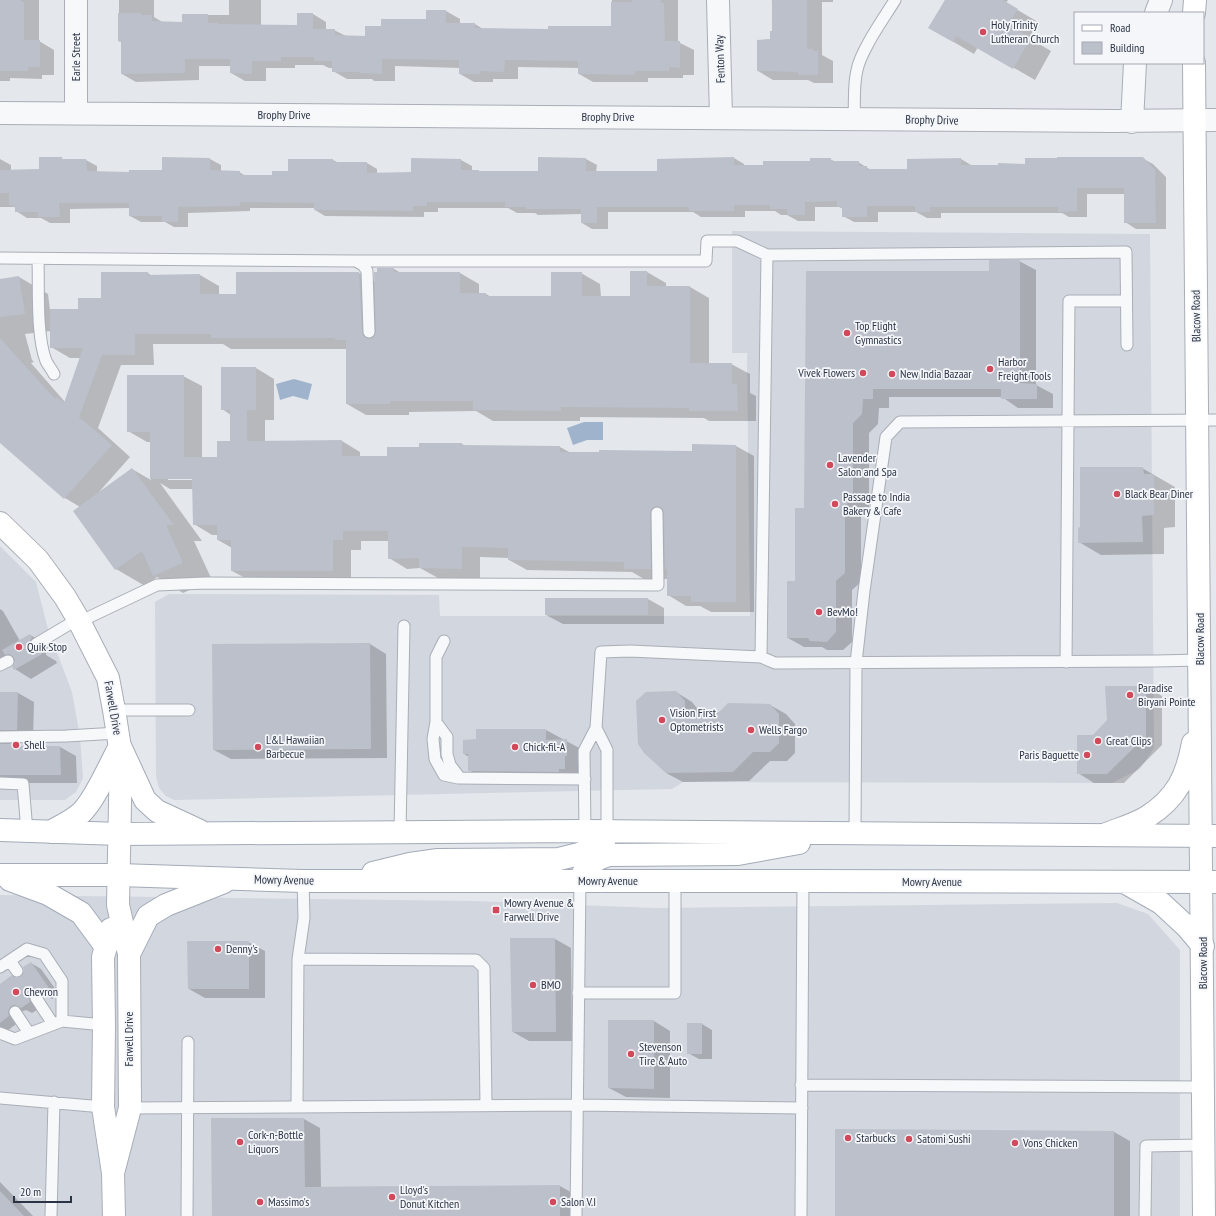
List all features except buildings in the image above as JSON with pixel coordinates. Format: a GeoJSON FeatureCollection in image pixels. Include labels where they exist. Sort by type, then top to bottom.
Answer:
{"type":"FeatureCollection","features":[{"type":"Feature","properties":{"kind":"main road"},"geometry":{"type":"LineString","coordinates":[[1194,12],[1195,0]]}},
{"type":"Feature","properties":{"kind":"main road","name":"Blacow Road"},"geometry":{"type":"LineString","coordinates":[[1194,64],[1194,121],[1206,420],[1200,660],[1200,698],[1209,836],[1209,882],[1203,946],[1204,1216]]}},
{"type":"Feature","properties":{"kind":"main road","name":"Farwell Drive"},"geometry":{"type":"LineString","coordinates":[[2,529],[38,560],[65,597],[79,620],[108,678],[119,740],[121,754],[118,905],[103,957],[103,1107],[113,1173],[114,1216]]}},
{"type":"Feature","properties":{"kind":"main road"},"geometry":{"type":"LineString","coordinates":[[1104,835],[1146,818],[1165,804],[1175,792],[1184,777],[1193,745],[1200,698]]}},
{"type":"Feature","properties":{"kind":"main road"},"geometry":{"type":"LineString","coordinates":[[119,740],[145,800],[157,812],[205,833]]}},
{"type":"Feature","properties":{"kind":"main road"},"geometry":{"type":"LineString","coordinates":[[50,832],[69,822],[82,812],[93,797],[119,740]]}},
{"type":"Feature","properties":{"kind":"main road"},"geometry":{"type":"LineString","coordinates":[[0,830],[120,834],[607,831],[1209,836]]}},
{"type":"Feature","properties":{"kind":"main road"},"geometry":{"type":"LineString","coordinates":[[339,881],[410,864],[438,860],[559,859],[579,854],[595,847],[605,841],[607,831]]}},
{"type":"Feature","properties":{"kind":"main road"},"geometry":{"type":"LineString","coordinates":[[580,881],[582,873],[588,865],[609,855],[738,854],[855,833]]}},
{"type":"Feature","properties":{"kind":"main road","name":"Mowry Avenue"},"geometry":{"type":"LineString","coordinates":[[0,876],[119,875],[303,881],[1209,882]]}},
{"type":"Feature","properties":{"kind":"main road"},"geometry":{"type":"LineString","coordinates":[[0,876],[48,894],[81,913],[106,947]]}},
{"type":"Feature","properties":{"kind":"main road"},"geometry":{"type":"LineString","coordinates":[[129,954],[148,916],[166,905],[232,879]]}},
{"type":"Feature","properties":{"kind":"main road"},"geometry":{"type":"LineString","coordinates":[[1125,883],[1161,903],[1187,927],[1203,946]]}},
{"type":"Feature","properties":{"kind":"main road","name":"Farwell Drive"},"geometry":{"type":"LineString","coordinates":[[113,1173],[130,1108],[129,954],[118,905]]}},
{"type":"Feature","properties":{"kind":"street","name":"Earle Street"},"geometry":{"type":"LineString","coordinates":[[76,0],[76,113]]}},
{"type":"Feature","properties":{"kind":"street","name":"Fenton Way"},"geometry":{"type":"LineString","coordinates":[[718,0],[722,118]]}},
{"type":"Feature","properties":{"kind":"street"},"geometry":{"type":"LineString","coordinates":[[1156,12],[1161,0]]}},
{"type":"Feature","properties":{"kind":"street"},"geometry":{"type":"LineString","coordinates":[[1132,122],[1135,64]]}},
{"type":"Feature","properties":{"kind":"street","name":"Brophy Drive"},"geometry":{"type":"LineString","coordinates":[[0,113],[1132,122],[1216,120]]}},
{"type":"Feature","properties":{"kind":"lane"},"geometry":{"type":"LineString","coordinates":[[854,119],[854,89],[857,70],[862,56],[895,0]]}},
{"type":"Feature","properties":{"kind":"lane"},"geometry":{"type":"LineString","coordinates":[[0,258],[356,261],[706,261],[707,241],[737,241],[767,255],[1126,252],[1127,345]]}},
{"type":"Feature","properties":{"kind":"lane"},"geometry":{"type":"LineString","coordinates":[[761,657],[767,255]]}},
{"type":"Feature","properties":{"kind":"lane"},"geometry":{"type":"LineString","coordinates":[[38,258],[42,342],[46,361],[54,374]]}},
{"type":"Feature","properties":{"kind":"lane"},"geometry":{"type":"LineString","coordinates":[[356,261],[363,265],[368,271],[369,332]]}},
{"type":"Feature","properties":{"kind":"lane"},"geometry":{"type":"LineString","coordinates":[[1066,662],[1069,301],[1126,301]]}},
{"type":"Feature","properties":{"kind":"lane"},"geometry":{"type":"LineString","coordinates":[[855,833],[856,663],[864,591],[886,437],[900,422],[1206,420]]}},
{"type":"Feature","properties":{"kind":"lane"},"geometry":{"type":"LineString","coordinates":[[36,644],[79,620],[157,585],[206,583],[658,585],[657,513]]}},
{"type":"Feature","properties":{"kind":"lane"},"geometry":{"type":"LineString","coordinates":[[400,832],[404,626]]}},
{"type":"Feature","properties":{"kind":"lane"},"geometry":{"type":"LineString","coordinates":[[444,641],[436,657],[436,722],[433,739],[435,759],[444,775],[460,778],[585,779]]}},
{"type":"Feature","properties":{"kind":"lane"},"geometry":{"type":"LineString","coordinates":[[585,831],[584,751],[596,728],[601,652],[630,651],[761,657],[775,663],[1200,660]]}},
{"type":"Feature","properties":{"kind":"lane"},"geometry":{"type":"LineString","coordinates":[[114,710],[189,710]]}},
{"type":"Feature","properties":{"kind":"lane"},"geometry":{"type":"LineString","coordinates":[[596,728],[607,750],[607,831]]}},
{"type":"Feature","properties":{"kind":"lane"},"geometry":{"type":"LineString","coordinates":[[0,737],[23,741],[66,736],[119,740]]}},
{"type":"Feature","properties":{"kind":"lane"},"geometry":{"type":"LineString","coordinates":[[0,783],[23,779],[27,831]]}},
{"type":"Feature","properties":{"kind":"lane"},"geometry":{"type":"LineString","coordinates":[[297,1106],[298,959],[304,918],[303,881]]}},
{"type":"Feature","properties":{"kind":"lane"},"geometry":{"type":"LineString","coordinates":[[576,1216],[580,881]]}},
{"type":"Feature","properties":{"kind":"lane"},"geometry":{"type":"LineString","coordinates":[[578,993],[675,993],[675,881]]}},
{"type":"Feature","properties":{"kind":"lane"},"geometry":{"type":"LineString","coordinates":[[801,1216],[803,881]]}},
{"type":"Feature","properties":{"kind":"lane"},"geometry":{"type":"LineString","coordinates":[[0,967],[28,949],[44,954],[62,981],[58,1023]]}},
{"type":"Feature","properties":{"kind":"lane"},"geometry":{"type":"LineString","coordinates":[[298,959],[476,960],[484,968],[486,1105]]}},
{"type":"Feature","properties":{"kind":"lane"},"geometry":{"type":"LineString","coordinates":[[10,961],[17,971]]}},
{"type":"Feature","properties":{"kind":"lane"},"geometry":{"type":"LineString","coordinates":[[36,998],[58,1023]]}},
{"type":"Feature","properties":{"kind":"lane"},"geometry":{"type":"LineString","coordinates":[[15,1012],[29,1033]]}},
{"type":"Feature","properties":{"kind":"lane"},"geometry":{"type":"LineString","coordinates":[[0,1033],[15,1039],[58,1023],[104,1026]]}},
{"type":"Feature","properties":{"kind":"lane"},"geometry":{"type":"LineString","coordinates":[[187,1216],[188,1042]]}},
{"type":"Feature","properties":{"kind":"lane"},"geometry":{"type":"LineString","coordinates":[[801,1085],[1204,1087]]}},
{"type":"Feature","properties":{"kind":"lane"},"geometry":{"type":"LineString","coordinates":[[0,1098],[103,1107]]}},
{"type":"Feature","properties":{"kind":"lane"},"geometry":{"type":"LineString","coordinates":[[51,1216],[54,1102]]}},
{"type":"Feature","properties":{"kind":"lane"},"geometry":{"type":"LineString","coordinates":[[130,1108],[188,1106],[577,1105],[802,1108]]}},
{"type":"Feature","properties":{"kind":"lane"},"geometry":{"type":"LineString","coordinates":[[1145,1216],[1146,1146],[1204,1145]]}},
{"type":"Feature","properties":{"kind":"shaded area"},"geometry":{"type":"Polygon","coordinates":[[[732,231],[1150,234],[1154,748],[1140,769],[1112,783],[683,782],[672,789],[174,800],[166,796],[159,788],[156,776],[155,602],[169,594],[439,595],[440,616],[750,616],[747,353],[732,353],[732,231]]]}},
{"type":"Feature","properties":{"kind":"shaded area"},"geometry":{"type":"Polygon","coordinates":[[[0,546],[36,582],[48,629],[72,692],[80,737],[83,778],[76,792],[65,800],[0,800],[0,546]]]}},
{"type":"Feature","properties":{"kind":"shaded area"},"geometry":{"type":"Polygon","coordinates":[[[0,895],[473,901],[656,908],[1117,903],[1148,914],[1180,950],[1180,1216],[0,1216],[0,895]]]}},
{"type":"Feature","properties":{"kind":"water"},"geometry":{"type":"Polygon","coordinates":[[[294,379],[312,384],[308,400],[293,396],[280,400],[276,384],[294,379]]]}},
{"type":"Feature","properties":{"kind":"water"},"geometry":{"type":"Polygon","coordinates":[[[584,422],[603,422],[603,440],[587,440],[573,445],[567,428],[584,422]]]}},
{"type":"Feature","properties":{"kind":"place","name":"Holy Trinity Lutheran Church"},"geometry":{"type":"Point","coordinates":[983,32]}},
{"type":"Feature","properties":{"kind":"place","name":"Top Flight Gymnastics"},"geometry":{"type":"Point","coordinates":[847,333]}},
{"type":"Feature","properties":{"kind":"place","name":"Harbor Freight Tools"},"geometry":{"type":"Point","coordinates":[990,369]}},
{"type":"Feature","properties":{"kind":"place","name":"Vivek Flowers"},"geometry":{"type":"Point","coordinates":[863,373]}},
{"type":"Feature","properties":{"kind":"place","name":"New India Bazaar"},"geometry":{"type":"Point","coordinates":[892,374]}},
{"type":"Feature","properties":{"kind":"place","name":"Lavender Salon and Spa"},"geometry":{"type":"Point","coordinates":[830,465]}},
{"type":"Feature","properties":{"kind":"place","name":"Black Bear Diner"},"geometry":{"type":"Point","coordinates":[1117,494]}},
{"type":"Feature","properties":{"kind":"place","name":"Passage to India Bakery & Cafe"},"geometry":{"type":"Point","coordinates":[835,504]}},
{"type":"Feature","properties":{"kind":"place","name":"BevMo!"},"geometry":{"type":"Point","coordinates":[819,612]}},
{"type":"Feature","properties":{"kind":"place","name":"Quik Stop"},"geometry":{"type":"Point","coordinates":[19,647]}},
{"type":"Feature","properties":{"kind":"place","name":"Paradise Biryani Pointe"},"geometry":{"type":"Point","coordinates":[1130,695]}},
{"type":"Feature","properties":{"kind":"place","name":"Vision First Optometrists"},"geometry":{"type":"Point","coordinates":[662,720]}},
{"type":"Feature","properties":{"kind":"place","name":"Wells Fargo"},"geometry":{"type":"Point","coordinates":[751,730]}},
{"type":"Feature","properties":{"kind":"place","name":"Great Clips"},"geometry":{"type":"Point","coordinates":[1098,741]}},
{"type":"Feature","properties":{"kind":"place","name":"Shell"},"geometry":{"type":"Point","coordinates":[16,745]}},
{"type":"Feature","properties":{"kind":"place","name":"L&L Hawaiian Barbecue"},"geometry":{"type":"Point","coordinates":[258,747]}},
{"type":"Feature","properties":{"kind":"place","name":"Chick-fil-A"},"geometry":{"type":"Point","coordinates":[515,747]}},
{"type":"Feature","properties":{"kind":"place","name":"Paris Baguette"},"geometry":{"type":"Point","coordinates":[1087,755]}},
{"type":"Feature","properties":{"kind":"place","name":"Mowry Avenue & Farwell Drive"},"geometry":{"type":"Point","coordinates":[496,910]}},
{"type":"Feature","properties":{"kind":"place","name":"Denny's"},"geometry":{"type":"Point","coordinates":[218,949]}},
{"type":"Feature","properties":{"kind":"place","name":"BMO"},"geometry":{"type":"Point","coordinates":[533,985]}},
{"type":"Feature","properties":{"kind":"place","name":"Chevron"},"geometry":{"type":"Point","coordinates":[16,992]}},
{"type":"Feature","properties":{"kind":"place","name":"Stevenson Tire & Auto"},"geometry":{"type":"Point","coordinates":[631,1054]}},
{"type":"Feature","properties":{"kind":"place","name":"Starbucks"},"geometry":{"type":"Point","coordinates":[848,1138]}},
{"type":"Feature","properties":{"kind":"place","name":"Satomi Sushi"},"geometry":{"type":"Point","coordinates":[909,1139]}},
{"type":"Feature","properties":{"kind":"place","name":"Cork-n-Bottle Liquors"},"geometry":{"type":"Point","coordinates":[240,1142]}},
{"type":"Feature","properties":{"kind":"place","name":"Vons Chicken"},"geometry":{"type":"Point","coordinates":[1015,1143]}},
{"type":"Feature","properties":{"kind":"place","name":"Lloyd's Donut Kitchen"},"geometry":{"type":"Point","coordinates":[392,1197]}},
{"type":"Feature","properties":{"kind":"place","name":"Massimo's"},"geometry":{"type":"Point","coordinates":[260,1202]}},
{"type":"Feature","properties":{"kind":"place","name":"Salon V.I"},"geometry":{"type":"Point","coordinates":[553,1202]}}]}
